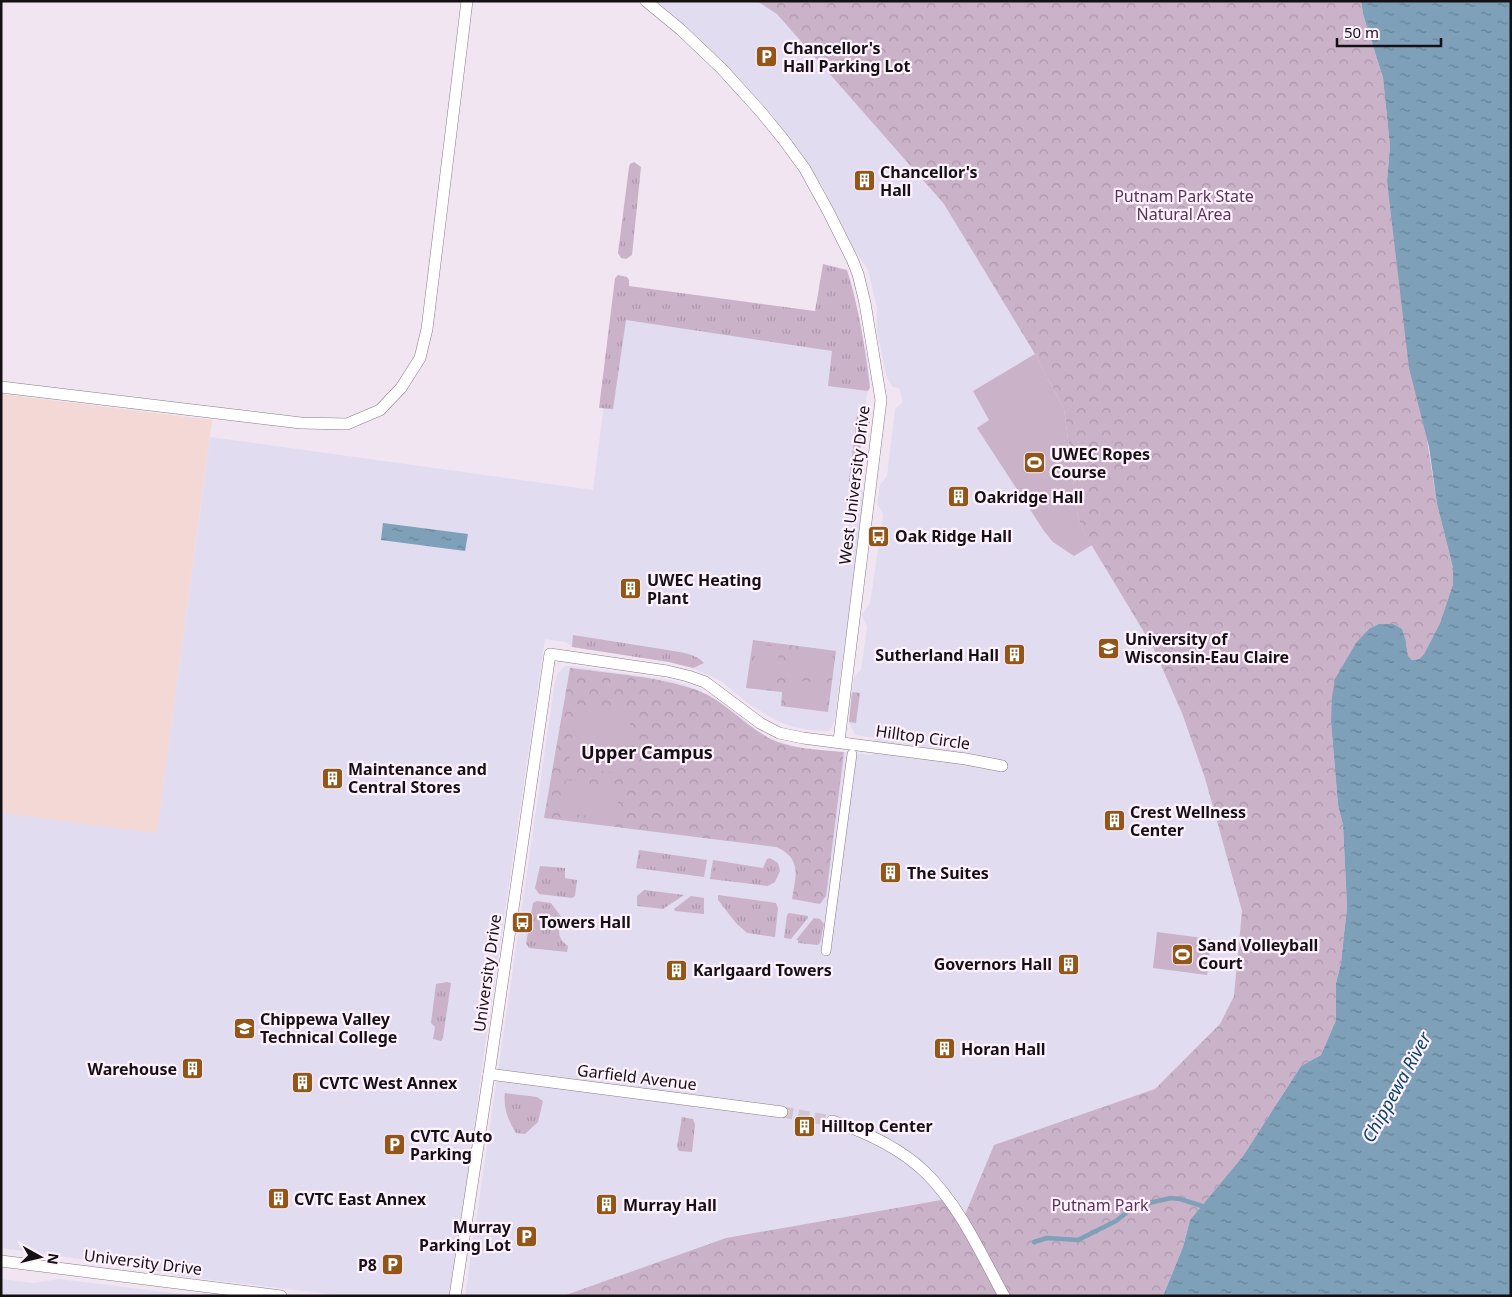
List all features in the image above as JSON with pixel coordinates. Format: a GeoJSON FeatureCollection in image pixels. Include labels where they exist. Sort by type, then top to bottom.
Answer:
{"type":"FeatureCollection","features":[{"type":"Feature","properties":{"kind":"street"},"geometry":{"type":"LineString","coordinates":[[1,387],[301,423],[347,424],[380,410],[401,388],[420,358],[427,330],[467,1]]}},
{"type":"Feature","properties":{"kind":"street","name":"West University Drive"},"geometry":{"type":"LineString","coordinates":[[646,1],[680,29],[722,69],[779,134],[805,169],[824,202],[858,274],[865,303],[881,400],[839,741]]}},
{"type":"Feature","properties":{"kind":"street","name":"University Drive"},"geometry":{"type":"LineString","coordinates":[[454,1296],[489,1074],[550,654],[667,671],[688,676],[705,682],[760,724],[779,733],[803,738],[839,741]]}},
{"type":"Feature","properties":{"kind":"street","name":"Hilltop Circle"},"geometry":{"type":"LineString","coordinates":[[839,741],[987,762],[1002,766]]}},
{"type":"Feature","properties":{"kind":"street"},"geometry":{"type":"LineString","coordinates":[[826,951],[852,754]]}},
{"type":"Feature","properties":{"kind":"street","name":"Garfield Avenue"},"geometry":{"type":"LineString","coordinates":[[489,1074],[782,1112]]}},
{"type":"Feature","properties":{"kind":"street"},"geometry":{"type":"LineString","coordinates":[[832,1121],[853,1127],[873,1136],[904,1154],[925,1172],[947,1199],[962,1222],[1004,1296]]}},
{"type":"Feature","properties":{"kind":"street","name":"University Drive"},"geometry":{"type":"LineString","coordinates":[[1,1261],[281,1296]]}},
{"type":"Feature","properties":{"kind":"shaded area","name":"University of Wisconsin-Eau Claire"},"geometry":{"type":"Polygon","coordinates":[[[656,1],[1361,1],[1243,1156],[1190,1220],[1163,1296],[465,1296],[555,681],[558,673],[565,666],[571,666],[671,680],[697,689],[719,701],[769,739],[801,748],[872,755],[874,738],[855,735],[849,722],[854,677],[861,669],[867,627],[862,614],[870,604],[883,514],[877,504],[880,485],[887,476],[895,409],[903,402],[899,388],[893,387],[887,378],[877,332],[877,308],[868,270],[853,248],[822,185],[771,113],[722,61],[675,16],[656,1]]]}},
{"type":"Feature","properties":{"kind":"shaded area"},"geometry":{"type":"Polygon","coordinates":[[[618,295],[866,349],[870,387],[867,393],[864,414],[869,420],[869,427],[861,437],[857,480],[864,499],[835,718],[832,727],[828,731],[817,731],[798,728],[777,721],[750,705],[721,681],[692,668],[669,662],[572,647],[566,642],[545,639],[481,1075],[452,1296],[346,1296],[179,1276],[138,1267],[1,1248],[1,813],[157,833],[210,437],[593,490],[618,295]]]}},
{"type":"Feature","properties":{"kind":"shaded area"},"geometry":{"type":"Polygon","coordinates":[[[1,394],[212,420],[157,834],[1,813],[1,394]]]}},
{"type":"Feature","properties":{"kind":"shaded area"},"geometry":{"type":"Polygon","coordinates":[[[1,1279],[34,1283],[59,1279],[196,1296],[1,1296],[1,1279]]]}},
{"type":"Feature","properties":{"kind":"green space","name":"Putnam Park State Natural Area"},"geometry":{"type":"Polygon","coordinates":[[[757,1],[1361,1],[1363,14],[1383,78],[1390,146],[1387,181],[1437,504],[1453,568],[1453,584],[1440,623],[1424,654],[1419,659],[1412,660],[1408,656],[1406,642],[1331,722],[1338,805],[1343,825],[1347,907],[1341,963],[1336,983],[1336,1020],[1321,1055],[1301,1066],[1243,1156],[1190,1220],[1183,1247],[1163,1296],[563,1296],[726,1238],[947,1199],[962,1222],[994,1145],[1155,1089],[1220,1024],[1234,996],[1242,911],[1205,778],[1182,713],[1153,647],[1083,531],[1078,517],[1064,409],[1035,354],[944,204],[777,14],[757,1]]]}},
{"type":"Feature","properties":{"kind":"green space"},"geometry":{"type":"Polygon","coordinates":[[[634,162],[641,167],[632,255],[626,259],[621,258],[618,253],[629,167],[634,162]]]}},
{"type":"Feature","properties":{"kind":"green space"},"geometry":{"type":"Polygon","coordinates":[[[823,264],[847,270],[864,342],[870,387],[868,391],[828,386],[832,351],[626,320],[613,409],[599,408],[615,278],[618,275],[627,277],[629,286],[815,311],[823,264]]]}},
{"type":"Feature","properties":{"kind":"green space","name":"UWEC Ropes Course"},"geometry":{"type":"Polygon","coordinates":[[[1035,354],[1064,409],[1078,517],[1083,531],[1092,545],[1074,556],[1053,542],[1044,531],[977,428],[989,420],[973,391],[1035,354]]]}},
{"type":"Feature","properties":{"kind":"green space"},"geometry":{"type":"Polygon","coordinates":[[[862,412],[869,415],[870,423],[862,432],[857,484],[849,480],[857,416],[862,412]]]}},
{"type":"Feature","properties":{"kind":"green space"},"geometry":{"type":"Polygon","coordinates":[[[573,635],[682,653],[694,656],[704,663],[693,668],[669,662],[572,647],[573,635]]]}},
{"type":"Feature","properties":{"kind":"green space"},"geometry":{"type":"Polygon","coordinates":[[[753,640],[836,651],[828,712],[781,706],[782,692],[746,688],[753,640]]]}},
{"type":"Feature","properties":{"kind":"green space"},"geometry":{"type":"Polygon","coordinates":[[[757,644],[780,647],[774,688],[750,684],[757,644]]]}},
{"type":"Feature","properties":{"kind":"green space"},"geometry":{"type":"Polygon","coordinates":[[[792,649],[833,654],[830,677],[789,672],[792,649]]]}},
{"type":"Feature","properties":{"kind":"green space"},"geometry":{"type":"Polygon","coordinates":[[[570,668],[635,676],[683,686],[699,691],[718,701],[751,727],[777,742],[805,748],[844,752],[826,896],[820,904],[792,899],[796,875],[794,862],[784,851],[776,847],[544,818],[570,668]]]}},
{"type":"Feature","properties":{"kind":"green space"},"geometry":{"type":"Polygon","coordinates":[[[788,679],[828,684],[825,708],[785,703],[788,679]]]}},
{"type":"Feature","properties":{"kind":"green space"},"geometry":{"type":"Polygon","coordinates":[[[852,692],[860,693],[856,723],[849,722],[852,692]]]}},
{"type":"Feature","properties":{"kind":"green space"},"geometry":{"type":"Polygon","coordinates":[[[577,704],[632,712],[622,774],[568,766],[577,704]]]}},
{"type":"Feature","properties":{"kind":"green space"},"geometry":{"type":"Polygon","coordinates":[[[566,780],[620,789],[615,820],[561,812],[566,780]]]}},
{"type":"Feature","properties":{"kind":"green space"},"geometry":{"type":"Polygon","coordinates":[[[639,850],[707,860],[704,877],[636,868],[639,850]]]}},
{"type":"Feature","properties":{"kind":"green space"},"geometry":{"type":"Polygon","coordinates":[[[770,858],[778,863],[780,871],[775,882],[768,886],[710,879],[713,860],[763,868],[767,859],[770,858]]]}},
{"type":"Feature","properties":{"kind":"green space"},"geometry":{"type":"Polygon","coordinates":[[[540,866],[565,868],[565,878],[577,880],[575,896],[572,898],[539,894],[535,888],[540,866]]]}},
{"type":"Feature","properties":{"kind":"green space"},"geometry":{"type":"Polygon","coordinates":[[[644,890],[684,895],[663,909],[637,906],[637,896],[644,890]]]}},
{"type":"Feature","properties":{"kind":"green space"},"geometry":{"type":"Polygon","coordinates":[[[718,895],[776,903],[778,908],[775,937],[747,933],[736,923],[718,900],[718,895]]]}},
{"type":"Feature","properties":{"kind":"green space"},"geometry":{"type":"Polygon","coordinates":[[[691,896],[704,898],[704,914],[675,911],[674,909],[691,896]]]}},
{"type":"Feature","properties":{"kind":"green space"},"geometry":{"type":"Polygon","coordinates":[[[537,901],[551,903],[562,918],[563,922],[559,932],[562,941],[568,946],[567,952],[529,948],[526,944],[533,903],[537,901]]]}},
{"type":"Feature","properties":{"kind":"green space"},"geometry":{"type":"Polygon","coordinates":[[[789,913],[808,916],[791,939],[784,938],[787,915],[789,913]]]}},
{"type":"Feature","properties":{"kind":"green space"},"geometry":{"type":"Polygon","coordinates":[[[814,918],[820,919],[824,924],[820,943],[818,945],[798,943],[798,940],[796,940],[814,918]]]}},
{"type":"Feature","properties":{"kind":"green space","name":"Sand Volleyball Court"},"geometry":{"type":"Polygon","coordinates":[[[1157,932],[1211,939],[1207,975],[1153,968],[1157,932]]]}},
{"type":"Feature","properties":{"kind":"green space"},"geometry":{"type":"Polygon","coordinates":[[[451,983],[441,1041],[433,1039],[435,1027],[431,1023],[436,984],[451,983]]]}},
{"type":"Feature","properties":{"kind":"green space"},"geometry":{"type":"Polygon","coordinates":[[[505,1093],[537,1097],[543,1101],[538,1122],[525,1134],[516,1133],[511,1124],[505,1108],[505,1093]]]}},
{"type":"Feature","properties":{"kind":"green space"},"geometry":{"type":"Polygon","coordinates":[[[682,1117],[693,1119],[695,1125],[692,1152],[679,1151],[677,1147],[682,1117]]]}},
{"type":"Feature","properties":{"kind":"water","name":"Chippewa River"},"geometry":{"type":"Polygon","coordinates":[[[1361,1],[1511,1],[1511,1296],[1163,1296],[1183,1247],[1190,1220],[1243,1156],[1301,1066],[1321,1055],[1336,1020],[1336,983],[1341,963],[1347,907],[1343,825],[1338,805],[1331,722],[1335,679],[1356,643],[1369,629],[1379,624],[1393,624],[1402,629],[1408,656],[1412,660],[1419,659],[1424,654],[1440,623],[1453,584],[1453,568],[1437,504],[1429,447],[1409,368],[1387,181],[1390,146],[1383,78],[1363,14],[1361,1]]]}},
{"type":"Feature","properties":{"kind":"water"},"geometry":{"type":"Polygon","coordinates":[[[383,523],[468,534],[465,551],[381,540],[383,523]]]}},
{"type":"Feature","properties":{"kind":"waterway"},"geometry":{"type":"LineString","coordinates":[[1034,1242],[1047,1238],[1078,1240],[1116,1221],[1135,1206],[1171,1198],[1180,1199],[1205,1208]]}},
{"type":"Feature","properties":{"kind":"tunnel"},"geometry":{"type":"LineString","coordinates":[[782,1112],[832,1121]]}},
{"type":"Feature","properties":{"kind":"place","name":"Chancellor's Hall Parking Lot"},"geometry":{"type":"Point","coordinates":[767,57]}},
{"type":"Feature","properties":{"kind":"place","name":"Chancellor's Hall"},"geometry":{"type":"Point","coordinates":[864,181]}},
{"type":"Feature","properties":{"kind":"place","name":"UWEC Ropes Course"},"geometry":{"type":"Point","coordinates":[1035,463]}},
{"type":"Feature","properties":{"kind":"place","name":"Oakridge Hall"},"geometry":{"type":"Point","coordinates":[958,497]}},
{"type":"Feature","properties":{"kind":"place","name":"Oak Ridge Hall"},"geometry":{"type":"Point","coordinates":[879,536]}},
{"type":"Feature","properties":{"kind":"place","name":"UWEC Heating Plant"},"geometry":{"type":"Point","coordinates":[631,589]}},
{"type":"Feature","properties":{"kind":"place","name":"University of Wisconsin-Eau Claire"},"geometry":{"type":"Point","coordinates":[1109,648]}},
{"type":"Feature","properties":{"kind":"place","name":"Sutherland Hall"},"geometry":{"type":"Point","coordinates":[1015,655]}},
{"type":"Feature","properties":{"kind":"place","name":"Maintenance and Central Stores"},"geometry":{"type":"Point","coordinates":[332,778]}},
{"type":"Feature","properties":{"kind":"place","name":"Crest Wellness Center"},"geometry":{"type":"Point","coordinates":[1114,821]}},
{"type":"Feature","properties":{"kind":"place","name":"The Suites"},"geometry":{"type":"Point","coordinates":[891,873]}},
{"type":"Feature","properties":{"kind":"place","name":"Towers Hall"},"geometry":{"type":"Point","coordinates":[523,922]}},
{"type":"Feature","properties":{"kind":"place","name":"Sand Volleyball Court"},"geometry":{"type":"Point","coordinates":[1182,954]}},
{"type":"Feature","properties":{"kind":"place","name":"Governors Hall"},"geometry":{"type":"Point","coordinates":[1068,964]}},
{"type":"Feature","properties":{"kind":"place","name":"Karlgaard Towers"},"geometry":{"type":"Point","coordinates":[677,970]}},
{"type":"Feature","properties":{"kind":"place","name":"Chippewa Valley Technical College"},"geometry":{"type":"Point","coordinates":[244,1028]}},
{"type":"Feature","properties":{"kind":"place","name":"Horan Hall"},"geometry":{"type":"Point","coordinates":[945,1049]}},
{"type":"Feature","properties":{"kind":"place","name":"Warehouse"},"geometry":{"type":"Point","coordinates":[193,1069]}},
{"type":"Feature","properties":{"kind":"place","name":"CVTC West Annex"},"geometry":{"type":"Point","coordinates":[303,1083]}},
{"type":"Feature","properties":{"kind":"place","name":"Hilltop Center"},"geometry":{"type":"Point","coordinates":[805,1126]}},
{"type":"Feature","properties":{"kind":"place","name":"CVTC Auto Parking"},"geometry":{"type":"Point","coordinates":[394,1145]}},
{"type":"Feature","properties":{"kind":"place","name":"CVTC East Annex"},"geometry":{"type":"Point","coordinates":[278,1199]}},
{"type":"Feature","properties":{"kind":"place","name":"Murray Hall"},"geometry":{"type":"Point","coordinates":[607,1205]}},
{"type":"Feature","properties":{"kind":"place","name":"Murray Parking Lot"},"geometry":{"type":"Point","coordinates":[527,1236]}},
{"type":"Feature","properties":{"kind":"place","name":"P8"},"geometry":{"type":"Point","coordinates":[393,1265]}},
{"type":"Feature","properties":{"kind":"district","name":"Upper Campus"},"geometry":{"type":"Point","coordinates":[647,752]}},
{"type":"Feature","properties":{"kind":"park label","name":"Putnam Park"},"geometry":{"type":"Point","coordinates":[1100,1205]}}]}
